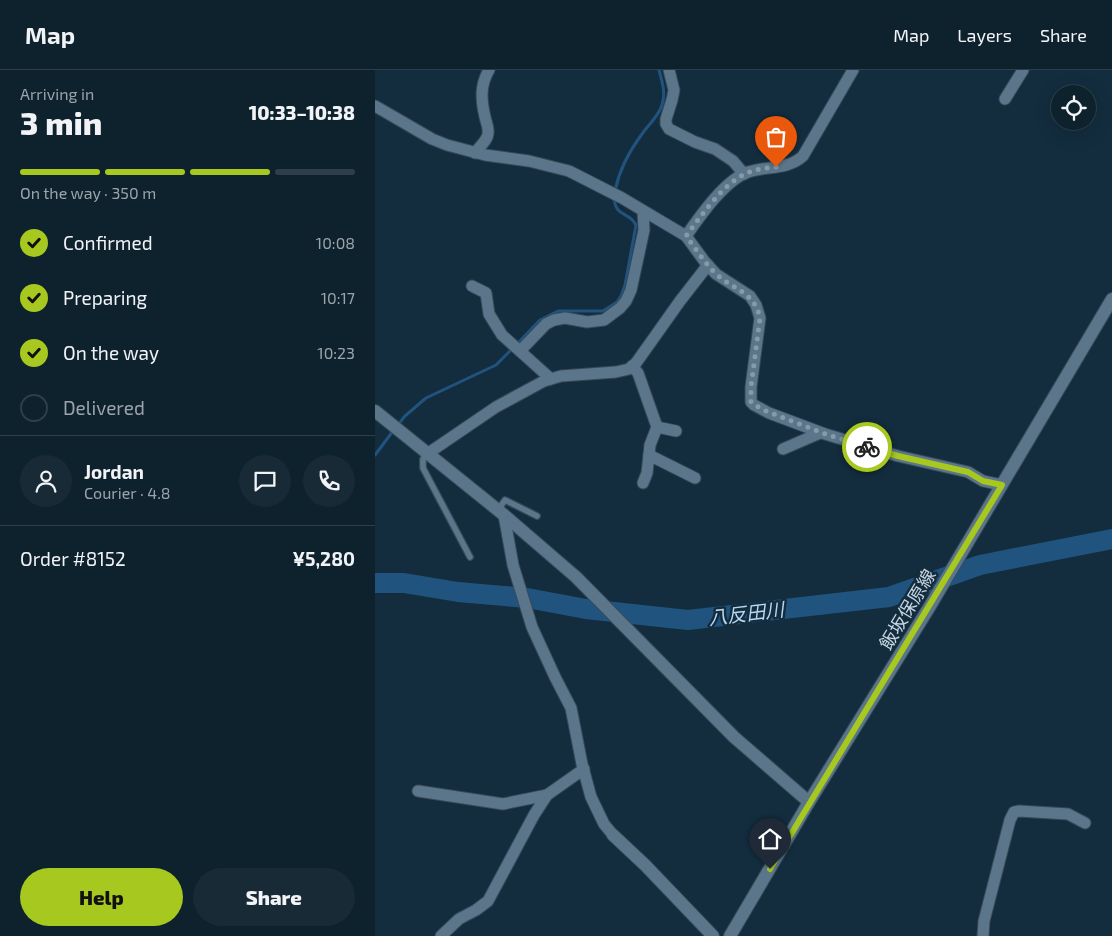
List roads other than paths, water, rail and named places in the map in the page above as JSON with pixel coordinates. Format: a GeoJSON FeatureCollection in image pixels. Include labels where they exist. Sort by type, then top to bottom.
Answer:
{"type":"FeatureCollection","features":[{"type":"Feature","properties":{"kind":"main road","name":"飯坂保原線"},"geometry":{"type":"LineString","coordinates":[[730,936],[809,802],[930,606],[1112,299]]}},
{"type":"Feature","properties":{"kind":"main road"},"geometry":{"type":"LineString","coordinates":[[375,412],[501,512],[577,577],[734,736],[809,802]]}},
{"type":"Feature","properties":{"kind":"main road"},"geometry":{"type":"LineString","coordinates":[[613,835],[645,865],[713,936]]}},
{"type":"Feature","properties":{"kind":"street"},"geometry":{"type":"LineString","coordinates":[[475,153],[488,132],[481,104],[481,95],[484,80],[489,70]]}},
{"type":"Feature","properties":{"kind":"street"},"geometry":{"type":"LineString","coordinates":[[669,70],[674,90],[666,119],[669,129],[695,142],[715,149],[733,161],[744,174]]}},
{"type":"Feature","properties":{"kind":"street"},"geometry":{"type":"LineString","coordinates":[[686,236],[724,189],[744,174],[760,169],[792,164],[799,159],[853,70]]}},
{"type":"Feature","properties":{"kind":"street"},"geometry":{"type":"LineString","coordinates":[[1005,99],[1023,70]]}},
{"type":"Feature","properties":{"kind":"street"},"geometry":{"type":"LineString","coordinates":[[375,106],[447,146],[475,153],[529,161],[569,171],[621,198],[686,236],[708,265],[723,280],[750,296],[759,312],[760,318],[751,387],[751,402],[754,405],[769,413],[820,433],[898,456],[968,472],[983,481],[1002,485]]}},
{"type":"Feature","properties":{"kind":"street"},"geometry":{"type":"LineString","coordinates":[[516,347],[554,320],[565,318],[587,322],[604,320],[627,301],[644,230],[643,211]]}},
{"type":"Feature","properties":{"kind":"street"},"geometry":{"type":"LineString","coordinates":[[427,454],[496,407],[544,381],[561,376],[616,372],[632,366],[708,265]]}},
{"type":"Feature","properties":{"kind":"street"},"geometry":{"type":"LineString","coordinates":[[471,286],[486,293],[489,314],[502,335],[551,379]]}},
{"type":"Feature","properties":{"kind":"street"},"geometry":{"type":"LineString","coordinates":[[632,366],[637,373],[657,427],[650,445],[647,473],[643,483]]}},
{"type":"Feature","properties":{"kind":"street"},"geometry":{"type":"LineString","coordinates":[[657,427],[676,431]]}},
{"type":"Feature","properties":{"kind":"street"},"geometry":{"type":"LineString","coordinates":[[783,449],[820,433]]}},
{"type":"Feature","properties":{"kind":"street"},"geometry":{"type":"LineString","coordinates":[[649,455],[695,478]]}},
{"type":"Feature","properties":{"kind":"street"},"geometry":{"type":"LineString","coordinates":[[501,512],[513,565],[532,627],[571,708],[595,809],[613,835]]}},
{"type":"Feature","properties":{"kind":"street"},"geometry":{"type":"LineString","coordinates":[[441,936],[459,919],[488,901],[534,815],[547,795],[584,769]]}},
{"type":"Feature","properties":{"kind":"street"},"geometry":{"type":"LineString","coordinates":[[418,791],[503,804],[547,795]]}},
{"type":"Feature","properties":{"kind":"street"},"geometry":{"type":"LineString","coordinates":[[983,936],[984,922],[1010,820],[1014,812],[1019,810],[1067,814],[1085,823]]}},
{"type":"Feature","properties":{"kind":"lane"},"geometry":{"type":"LineString","coordinates":[[427,454],[423,459],[423,468],[470,557]]}},
{"type":"Feature","properties":{"kind":"lane"},"geometry":{"type":"LineString","coordinates":[[501,512],[505,500],[537,516]]}},
{"type":"Feature","properties":{"kind":"waterway"},"geometry":{"type":"LineString","coordinates":[[615,191],[622,168],[629,154],[662,105],[664,92],[659,70]]}},
{"type":"Feature","properties":{"kind":"waterway"},"geometry":{"type":"LineString","coordinates":[[517,344],[540,320],[558,311],[603,311],[617,302],[621,296],[625,285],[636,225],[617,208],[614,197]]}},
{"type":"Feature","properties":{"kind":"waterway"},"geometry":{"type":"LineString","coordinates":[[397,426],[405,416],[426,398],[496,365],[513,348]]}},
{"type":"Feature","properties":{"kind":"waterway"},"geometry":{"type":"LineString","coordinates":[[375,455],[393,431]]}},
{"type":"Feature","properties":{"kind":"waterway","name":"八反田川"},"geometry":{"type":"LineString","coordinates":[[375,583],[404,583],[458,592],[527,598],[586,609],[688,620],[889,597],[980,565],[1112,539]]}}]}
